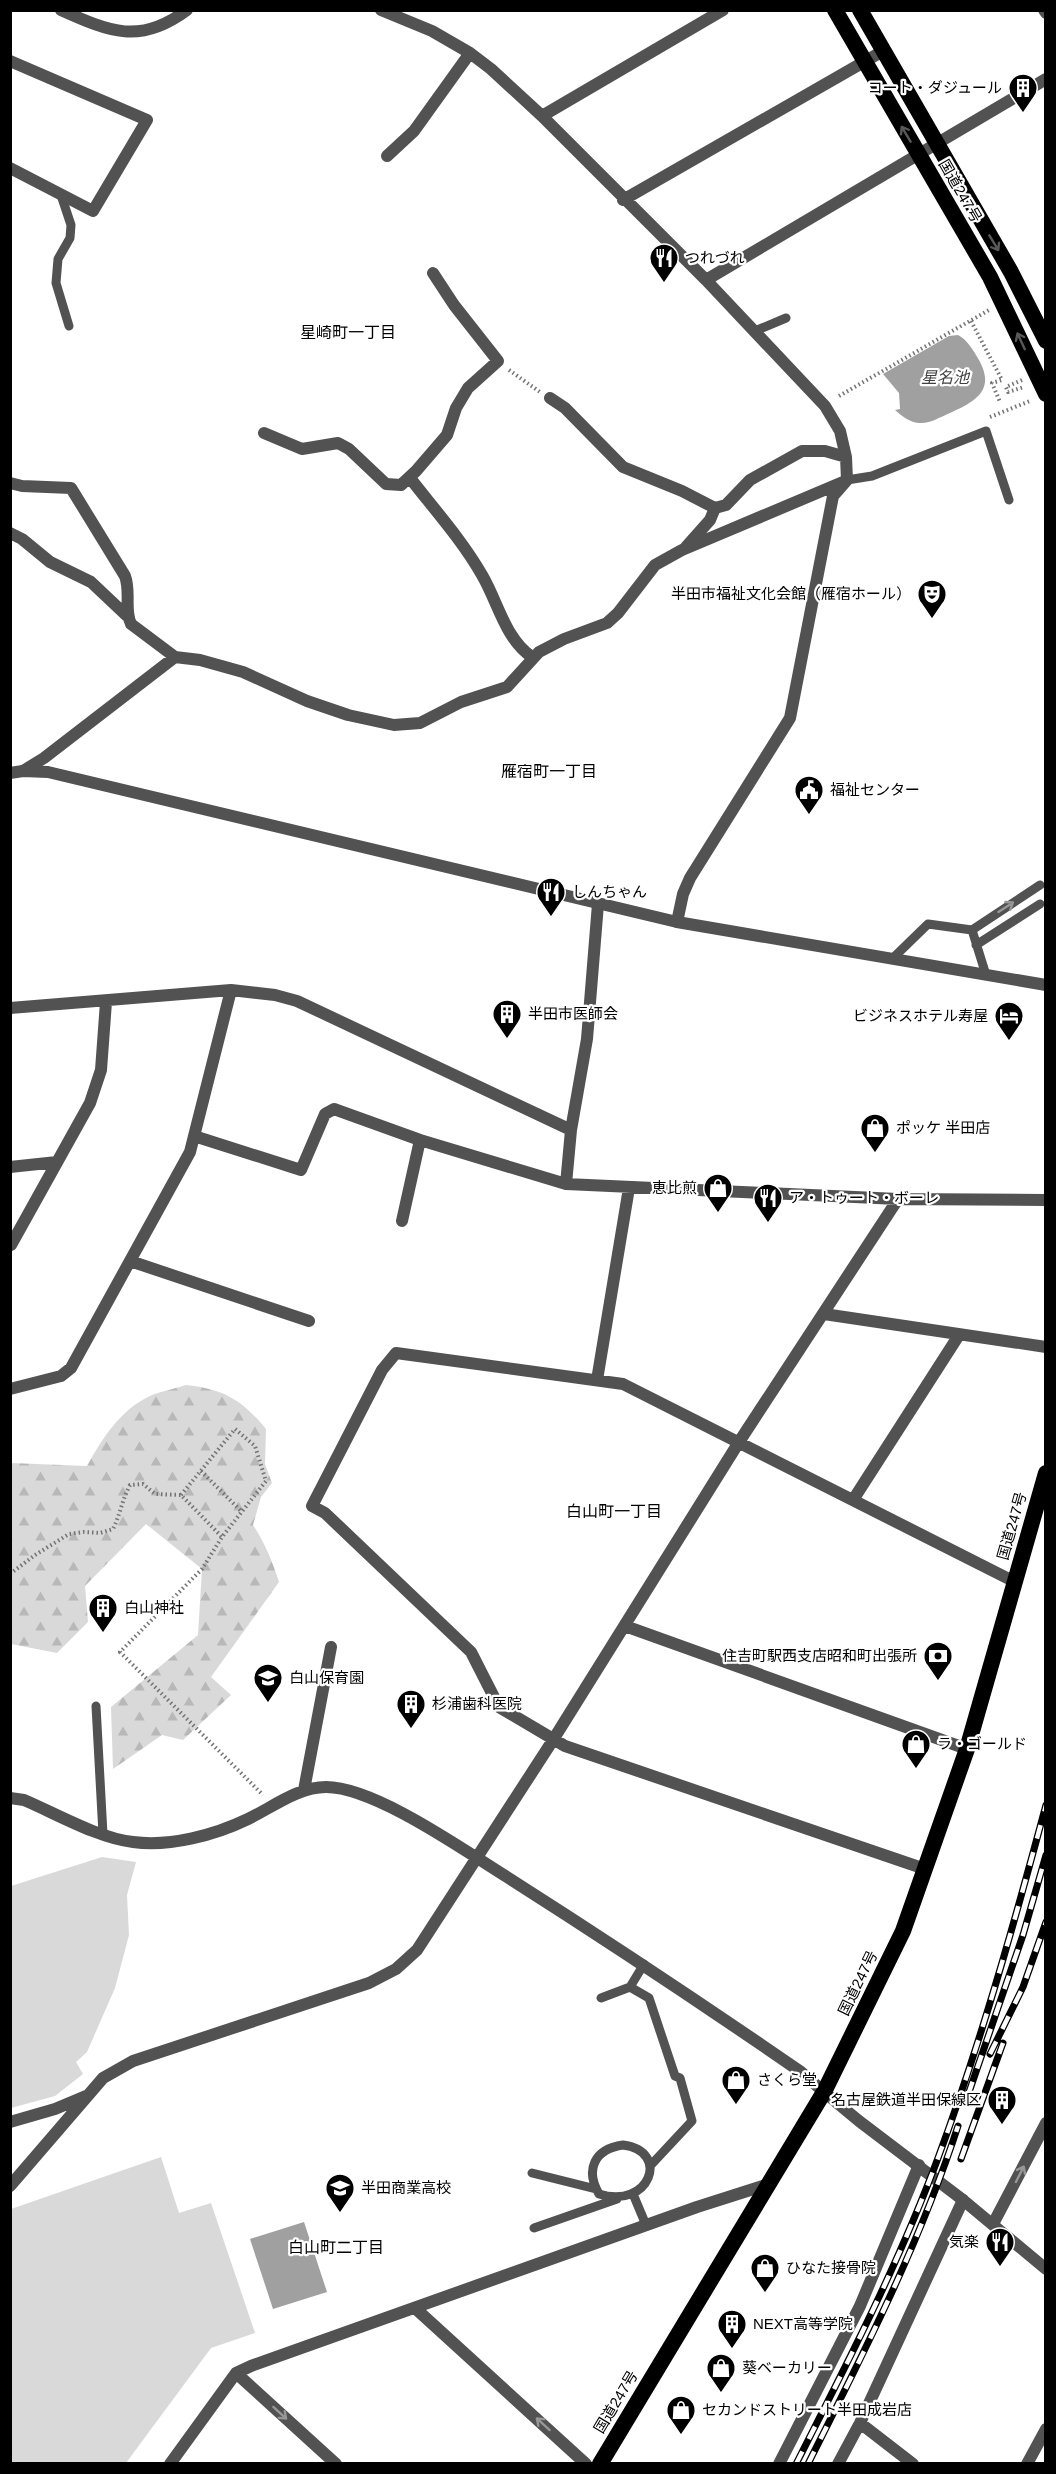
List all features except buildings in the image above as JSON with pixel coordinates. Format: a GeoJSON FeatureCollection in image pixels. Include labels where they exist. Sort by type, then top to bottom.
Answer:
{"type":"FeatureCollection","features":[{"type":"Feature","properties":{"kind":"highway","name":"国道247号"},"geometry":{"type":"LineString","coordinates":[[835,10],[990,277],[1046,394]]}},
{"type":"Feature","properties":{"kind":"highway","name":"国道247号"},"geometry":{"type":"LineString","coordinates":[[860,10],[1011,272],[1046,341]]}},
{"type":"Feature","properties":{"kind":"highway","name":"国道247号"},"geometry":{"type":"LineString","coordinates":[[600,2463],[824,2092],[903,1931],[967,1749],[1046,1473]]}},
{"type":"Feature","properties":{"kind":"street"},"geometry":{"type":"LineString","coordinates":[[61,10],[99,27],[115,32],[133,33],[153,30],[171,22],[187,10]]}},
{"type":"Feature","properties":{"kind":"street"},"geometry":{"type":"LineString","coordinates":[[381,10],[399,13],[470,53],[542,117],[706,280],[825,406],[840,431],[846,458],[847,480],[833,496],[790,718],[690,878],[683,894],[677,922]]}},
{"type":"Feature","properties":{"kind":"street"},"geometry":{"type":"LineString","coordinates":[[542,117],[723,10]]}},
{"type":"Feature","properties":{"kind":"street"},"geometry":{"type":"LineString","coordinates":[[624,200],[883,51]]}},
{"type":"Feature","properties":{"kind":"street"},"geometry":{"type":"LineString","coordinates":[[387,156],[414,131],[470,53]]}},
{"type":"Feature","properties":{"kind":"street"},"geometry":{"type":"LineString","coordinates":[[10,61],[147,120],[93,211],[10,168]]}},
{"type":"Feature","properties":{"kind":"street"},"geometry":{"type":"LineString","coordinates":[[706,280],[1046,79]]}},
{"type":"Feature","properties":{"kind":"street"},"geometry":{"type":"LineString","coordinates":[[264,433],[302,449],[338,443],[349,449],[386,484],[401,484],[410,478],[447,435],[456,408],[468,388],[498,361],[433,273]]}},
{"type":"Feature","properties":{"kind":"street"},"geometry":{"type":"LineString","coordinates":[[550,398],[565,408],[623,467],[682,491],[715,508],[726,505],[750,480],[802,451],[825,451],[846,458]]}},
{"type":"Feature","properties":{"kind":"street"},"geometry":{"type":"LineString","coordinates":[[410,478],[482,575],[508,629],[521,650],[532,657]]}},
{"type":"Feature","properties":{"kind":"street"},"geometry":{"type":"LineString","coordinates":[[10,533],[51,562],[91,582],[127,616],[131,624],[144,636],[175,657],[200,660],[243,672],[307,701],[348,715],[394,725],[420,723],[461,702],[507,687],[532,657],[550,645],[607,623],[618,613],[655,565],[682,550],[847,480]]}},
{"type":"Feature","properties":{"kind":"street"},"geometry":{"type":"LineString","coordinates":[[10,483],[22,486],[72,488],[125,576],[129,586],[127,616]]}},
{"type":"Feature","properties":{"kind":"street"},"geometry":{"type":"LineString","coordinates":[[682,550],[710,520],[715,508]]}},
{"type":"Feature","properties":{"kind":"street"},"geometry":{"type":"LineString","coordinates":[[17,772],[44,758],[175,657]]}},
{"type":"Feature","properties":{"kind":"street"},"geometry":{"type":"LineString","coordinates":[[17,772],[48,772],[677,922],[1046,985]]}},
{"type":"Feature","properties":{"kind":"street"},"geometry":{"type":"LineString","coordinates":[[566,1184],[571,1130],[586,1039],[598,904]]}},
{"type":"Feature","properties":{"kind":"street"},"geometry":{"type":"LineString","coordinates":[[10,1008],[106,1002],[231,990],[274,994],[297,1001],[571,1130]]}},
{"type":"Feature","properties":{"kind":"street"},"geometry":{"type":"LineString","coordinates":[[10,1389],[61,1376],[71,1368],[190,1152],[231,990]]}},
{"type":"Feature","properties":{"kind":"street"},"geometry":{"type":"LineString","coordinates":[[11,1245],[90,1103],[101,1070],[106,1002]]}},
{"type":"Feature","properties":{"kind":"street"},"geometry":{"type":"LineString","coordinates":[[194,1136],[301,1170],[324,1114],[334,1109],[420,1140],[566,1184],[898,1199],[1046,1200]]}},
{"type":"Feature","properties":{"kind":"street"},"geometry":{"type":"LineString","coordinates":[[402,1221],[420,1140]]}},
{"type":"Feature","properties":{"kind":"street"},"geometry":{"type":"LineString","coordinates":[[10,1167],[57,1162]]}},
{"type":"Feature","properties":{"kind":"street"},"geometry":{"type":"LineString","coordinates":[[597,1380],[628,1188]]}},
{"type":"Feature","properties":{"kind":"street"},"geometry":{"type":"LineString","coordinates":[[10,2186],[103,2078],[133,2061],[369,1983],[396,1969],[417,1950],[553,1740],[739,1442],[898,1199]]}},
{"type":"Feature","properties":{"kind":"street"},"geometry":{"type":"LineString","coordinates":[[130,1261],[309,1321]]}},
{"type":"Feature","properties":{"kind":"street"},"geometry":{"type":"LineString","coordinates":[[824,1314],[1046,1347]]}},
{"type":"Feature","properties":{"kind":"street"},"geometry":{"type":"LineString","coordinates":[[853,1500],[959,1335]]}},
{"type":"Feature","properties":{"kind":"street"},"geometry":{"type":"LineString","coordinates":[[925,1869],[553,1740],[499,1707],[471,1652],[325,1513],[312,1506],[382,1370],[396,1353],[623,1384],[1015,1582]]}},
{"type":"Feature","properties":{"kind":"street"},"geometry":{"type":"LineString","coordinates":[[625,1626],[967,1749]]}},
{"type":"Feature","properties":{"kind":"street"},"geometry":{"type":"LineString","coordinates":[[304,1790],[331,1647]]}},
{"type":"Feature","properties":{"kind":"street"},"geometry":{"type":"LineString","coordinates":[[10,1798],[24,1800],[103,1834],[133,1842],[172,1840],[212,1832],[243,1821],[304,1790],[327,1787],[351,1792],[389,1807],[427,1827],[644,1964],[801,2072],[859,2121],[993,2224],[1046,2269]]}},
{"type":"Feature","properties":{"kind":"street"},"geometry":{"type":"LineString","coordinates":[[10,2122],[55,2109],[87,2095]]}},
{"type":"Feature","properties":{"kind":"street"},"geometry":{"type":"LineString","coordinates":[[993,2224],[1042,2138],[1046,2123]]}},
{"type":"Feature","properties":{"kind":"street"},"geometry":{"type":"LineString","coordinates":[[779,2463],[860,2306],[918,2165]]}},
{"type":"Feature","properties":{"kind":"street"},"geometry":{"type":"LineString","coordinates":[[170,2463],[236,2373],[251,2366],[646,2225],[769,2184]]}},
{"type":"Feature","properties":{"kind":"street"},"geometry":{"type":"LineString","coordinates":[[838,2463],[860,2422],[963,2200]]}},
{"type":"Feature","properties":{"kind":"street"},"geometry":{"type":"LineString","coordinates":[[415,2308],[586,2463]]}},
{"type":"Feature","properties":{"kind":"street"},"geometry":{"type":"LineString","coordinates":[[236,2373],[336,2463]]}},
{"type":"Feature","properties":{"kind":"street"},"geometry":{"type":"LineString","coordinates":[[860,2422],[913,2463]]}},
{"type":"Feature","properties":{"kind":"street"},"geometry":{"type":"LineString","coordinates":[[1027,2463],[1046,2429]]}},
{"type":"Feature","properties":{"kind":"lane"},"geometry":{"type":"LineString","coordinates":[[61,195],[72,225],[70,238],[58,259],[56,283],[69,326]]}},
{"type":"Feature","properties":{"kind":"lane"},"geometry":{"type":"LineString","coordinates":[[754,331],[786,318]]}},
{"type":"Feature","properties":{"kind":"lane"},"geometry":{"type":"LineString","coordinates":[[847,480],[872,476],[986,431],[1009,500]]}},
{"type":"Feature","properties":{"kind":"lane"},"geometry":{"type":"LineString","coordinates":[[892,959],[928,924],[972,930],[1040,885]]}},
{"type":"Feature","properties":{"kind":"lane"},"geometry":{"type":"LineString","coordinates":[[976,945],[1040,904]]}},
{"type":"Feature","properties":{"kind":"lane"},"geometry":{"type":"LineString","coordinates":[[972,930],[986,975]]}},
{"type":"Feature","properties":{"kind":"lane"},"geometry":{"type":"LineString","coordinates":[[96,1706],[103,1834]]}},
{"type":"Feature","properties":{"kind":"lane"},"geometry":{"type":"LineString","coordinates":[[601,1998],[630,1987],[644,1964]]}},
{"type":"Feature","properties":{"kind":"lane"},"geometry":{"type":"LineString","coordinates":[[630,1987],[649,1998],[675,2076],[680,2078],[692,2121],[650,2166]]}},
{"type":"Feature","properties":{"kind":"lane"},"geometry":{"type":"LineString","coordinates":[[534,2228],[608,2204],[633,2193],[646,2184],[650,2175],[650,2166],[641,2151],[631,2146],[614,2146],[600,2154],[593,2164],[593,2185],[599,2194],[611,2198],[622,2197]]}},
{"type":"Feature","properties":{"kind":"lane"},"geometry":{"type":"LineString","coordinates":[[532,2173],[596,2189]]}},
{"type":"Feature","properties":{"kind":"lane"},"geometry":{"type":"LineString","coordinates":[[633,2193],[646,2225]]}},
{"type":"Feature","properties":{"kind":"path"},"geometry":{"type":"LineString","coordinates":[[839,396],[992,308]]}},
{"type":"Feature","properties":{"kind":"path"},"geometry":{"type":"LineString","coordinates":[[971,321],[1008,392],[1025,386]]}},
{"type":"Feature","properties":{"kind":"path"},"geometry":{"type":"LineString","coordinates":[[498,361],[550,398]]}},
{"type":"Feature","properties":{"kind":"path"},"geometry":{"type":"LineString","coordinates":[[1000,402],[992,383],[1002,380]]}},
{"type":"Feature","properties":{"kind":"path"},"geometry":{"type":"LineString","coordinates":[[1006,387],[1018,382]]}},
{"type":"Feature","properties":{"kind":"path"},"geometry":{"type":"LineString","coordinates":[[181,1495],[235,1429],[255,1446],[266,1481],[222,1537],[202,1569],[120,1652],[274,1806]]}},
{"type":"Feature","properties":{"kind":"path"},"geometry":{"type":"LineString","coordinates":[[201,1471],[242,1512]]}},
{"type":"Feature","properties":{"kind":"path"},"geometry":{"type":"LineString","coordinates":[[10,1574],[69,1534],[100,1533],[114,1529],[120,1515],[123,1498],[130,1485],[143,1484],[155,1494],[181,1495],[222,1537]]}},
{"type":"Feature","properties":{"kind":"green space"},"geometry":{"type":"Polygon","coordinates":[[[186,1385],[222,1393],[249,1410],[266,1429],[265,1464],[272,1483],[261,1497],[253,1525],[268,1552],[279,1582],[211,1677],[231,1695],[183,1740],[162,1735],[113,1769],[111,1707],[198,1635],[202,1569],[146,1524],[85,1586],[88,1622],[57,1653],[11,1644],[11,1463],[87,1466],[113,1426],[130,1409],[150,1396],[186,1385]]]}},
{"type":"Feature","properties":{"kind":"green space"},"geometry":{"type":"Polygon","coordinates":[[[102,1857],[136,1862],[127,1895],[129,1935],[115,1988],[87,2052],[76,2062],[83,2074],[55,2096],[11,2108],[11,1886],[102,1857]]]}},
{"type":"Feature","properties":{"kind":"green space"},"geometry":{"type":"Polygon","coordinates":[[[161,2157],[179,2213],[211,2203],[255,2333],[211,2348],[126,2463],[11,2463],[11,2209],[161,2157]]]}},
{"type":"Feature","properties":{"kind":"water","name":"星名池"},"geometry":{"type":"Polygon","coordinates":[[[958,335],[968,344],[982,366],[985,384],[977,398],[960,408],[923,423],[912,421],[895,410],[900,409],[899,393],[883,374],[949,336],[958,335]]]}},
{"type":"Feature","properties":{"kind":"water"},"geometry":{"type":"Polygon","coordinates":[[[304,2222],[327,2292],[273,2309],[250,2239],[304,2222]]]}},
{"type":"Feature","properties":{"kind":"railway"},"geometry":{"type":"LineString","coordinates":[[796,2464],[889,2275],[938,2158],[969,2071],[996,1983],[1046,1805]]}},
{"type":"Feature","properties":{"kind":"railway"},"geometry":{"type":"LineString","coordinates":[[968,2095],[1023,1935],[1046,1855]]}},
{"type":"Feature","properties":{"kind":"railway"},"geometry":{"type":"LineString","coordinates":[[990,2054],[1023,1987],[1046,1922]]}},
{"type":"Feature","properties":{"kind":"railway"},"geometry":{"type":"LineString","coordinates":[[961,2159],[1003,2043]]}},
{"type":"Feature","properties":{"kind":"railway"},"geometry":{"type":"LineString","coordinates":[[808,2464],[870,2340],[908,2255],[943,2170],[958,2126]]}},
{"type":"Feature","properties":{"kind":"place","name":"コート・ダジュール"},"geometry":{"type":"Point","coordinates":[1023,114]}},
{"type":"Feature","properties":{"kind":"place","name":"つれづれ"},"geometry":{"type":"Point","coordinates":[664,284]}},
{"type":"Feature","properties":{"kind":"place","name":"半田市福祉文化会館（雁宿ホール）"},"geometry":{"type":"Point","coordinates":[932,620]}},
{"type":"Feature","properties":{"kind":"place","name":"福祉センター"},"geometry":{"type":"Point","coordinates":[809,816]}},
{"type":"Feature","properties":{"kind":"place","name":"しんちゃん"},"geometry":{"type":"Point","coordinates":[551,918]}},
{"type":"Feature","properties":{"kind":"place","name":"半田市医師会"},"geometry":{"type":"Point","coordinates":[507,1040]}},
{"type":"Feature","properties":{"kind":"place","name":"ビジネスホテル寿屋"},"geometry":{"type":"Point","coordinates":[1009,1042]}},
{"type":"Feature","properties":{"kind":"place","name":"ポッケ 半田店"},"geometry":{"type":"Point","coordinates":[875,1154]}},
{"type":"Feature","properties":{"kind":"place","name":"恵比煎"},"geometry":{"type":"Point","coordinates":[718,1214]}},
{"type":"Feature","properties":{"kind":"place","name":"ア・トゥート・ボーレ"},"geometry":{"type":"Point","coordinates":[768,1224]}},
{"type":"Feature","properties":{"kind":"place","name":"白山神社"},"geometry":{"type":"Point","coordinates":[103,1634]}},
{"type":"Feature","properties":{"kind":"place","name":"住吉町駅西支店昭和町出張所"},"geometry":{"type":"Point","coordinates":[938,1682]}},
{"type":"Feature","properties":{"kind":"place","name":"白山保育園"},"geometry":{"type":"Point","coordinates":[268,1704]}},
{"type":"Feature","properties":{"kind":"place","name":"杉浦歯科医院"},"geometry":{"type":"Point","coordinates":[411,1730]}},
{"type":"Feature","properties":{"kind":"place","name":"ラ・ゴールド"},"geometry":{"type":"Point","coordinates":[916,1770]}},
{"type":"Feature","properties":{"kind":"place","name":"さくら堂"},"geometry":{"type":"Point","coordinates":[736,2106]}},
{"type":"Feature","properties":{"kind":"place","name":"名古屋鉄道半田保線区"},"geometry":{"type":"Point","coordinates":[1002,2126]}},
{"type":"Feature","properties":{"kind":"place","name":"半田商業高校"},"geometry":{"type":"Point","coordinates":[340,2214]}},
{"type":"Feature","properties":{"kind":"place","name":"気楽"},"geometry":{"type":"Point","coordinates":[1000,2268]}},
{"type":"Feature","properties":{"kind":"place","name":"ひなた接骨院"},"geometry":{"type":"Point","coordinates":[765,2294]}},
{"type":"Feature","properties":{"kind":"place","name":"NEXT高等学院"},"geometry":{"type":"Point","coordinates":[732,2350]}},
{"type":"Feature","properties":{"kind":"place","name":"葵ベーカリー"},"geometry":{"type":"Point","coordinates":[721,2394]}},
{"type":"Feature","properties":{"kind":"place","name":"セカンドストリート半田成岩店"},"geometry":{"type":"Point","coordinates":[681,2436]}},
{"type":"Feature","properties":{"kind":"district","name":"星崎町一丁目"},"geometry":{"type":"Point","coordinates":[348,332]}},
{"type":"Feature","properties":{"kind":"district","name":"雁宿町一丁目"},"geometry":{"type":"Point","coordinates":[549,771]}},
{"type":"Feature","properties":{"kind":"district","name":"白山町一丁目"},"geometry":{"type":"Point","coordinates":[614,1511]}},
{"type":"Feature","properties":{"kind":"district","name":"白山町二丁目"},"geometry":{"type":"Point","coordinates":[336,2247]}}]}
